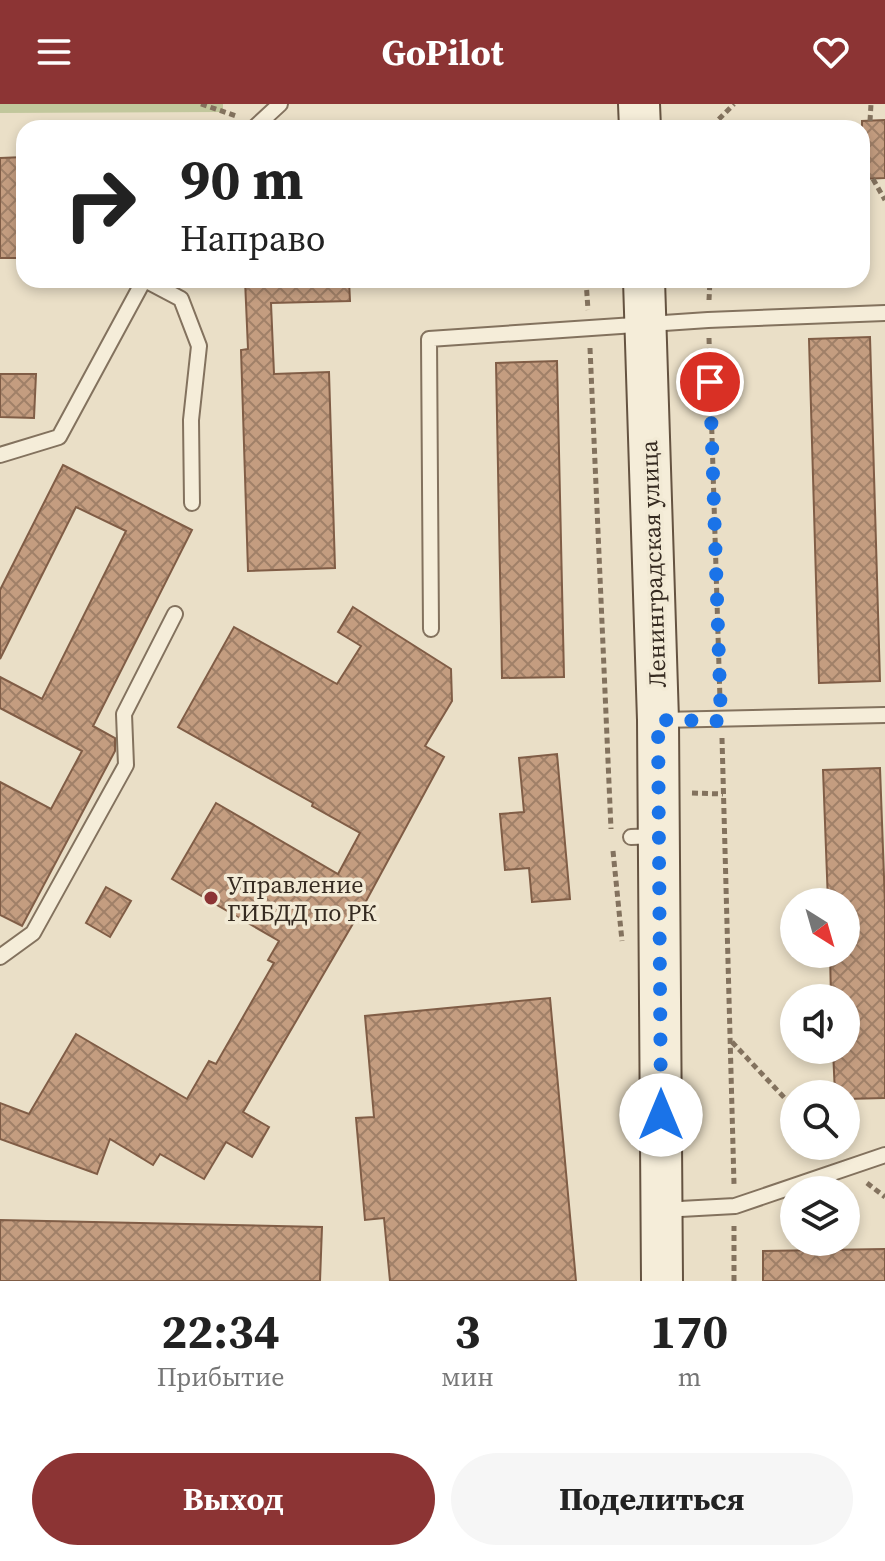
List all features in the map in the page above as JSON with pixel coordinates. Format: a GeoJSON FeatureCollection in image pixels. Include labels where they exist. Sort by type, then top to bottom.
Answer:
{"type":"FeatureCollection","features":[{"type":"Feature","properties":{"kind":"main road","name":"Ленинградская улица"},"geometry":{"type":"LineString","coordinates":[[644,288],[658,720],[645,836],[662,1281]]}},
{"type":"Feature","properties":{"kind":"lane"},"geometry":{"type":"LineString","coordinates":[[262,120],[280,104]]}},
{"type":"Feature","properties":{"kind":"lane"},"geometry":{"type":"LineString","coordinates":[[0,455],[59,437],[141,288]]}},
{"type":"Feature","properties":{"kind":"lane"},"geometry":{"type":"LineString","coordinates":[[160,288],[181,299],[199,346],[191,420],[192,503]]}},
{"type":"Feature","properties":{"kind":"lane"},"geometry":{"type":"LineString","coordinates":[[431,629],[429,339],[708,320],[885,313]]}},
{"type":"Feature","properties":{"kind":"lane"},"geometry":{"type":"LineString","coordinates":[[0,957],[33,933],[126,765],[124,714],[175,614]]}},
{"type":"Feature","properties":{"kind":"lane"},"geometry":{"type":"LineString","coordinates":[[658,720],[885,715]]}},
{"type":"Feature","properties":{"kind":"lane"},"geometry":{"type":"LineString","coordinates":[[661,1210],[735,1206],[885,1155]]}},
{"type":"Feature","properties":{"kind":"path"},"geometry":{"type":"LineString","coordinates":[[201,104],[240,120]]}},
{"type":"Feature","properties":{"kind":"path"},"geometry":{"type":"LineString","coordinates":[[718,120],[734,104]]}},
{"type":"Feature","properties":{"kind":"path"},"geometry":{"type":"LineString","coordinates":[[870,121],[871,104]]}},
{"type":"Feature","properties":{"kind":"path"},"geometry":{"type":"LineString","coordinates":[[873,179],[885,200]]}},
{"type":"Feature","properties":{"kind":"path"},"geometry":{"type":"LineString","coordinates":[[587,288],[611,827],[623,951]]}},
{"type":"Feature","properties":{"kind":"path"},"geometry":{"type":"LineString","coordinates":[[710,288],[708,320],[731,1040],[734,1281]]}},
{"type":"Feature","properties":{"kind":"path"},"geometry":{"type":"LineString","coordinates":[[731,1040],[780,1093]]}},
{"type":"Feature","properties":{"kind":"green space"},"geometry":{"type":"Polygon","coordinates":[[[0,104],[223,104],[223,112],[0,113],[0,104]]]}},
{"type":"Feature","properties":{"kind":"building"},"geometry":{"type":"Polygon","coordinates":[[[885,120],[885,178],[870,179],[870,121],[885,120]]]}},
{"type":"Feature","properties":{"kind":"building"},"geometry":{"type":"Polygon","coordinates":[[[16,157],[16,258],[0,258],[0,158],[16,157]]]}},
{"type":"Feature","properties":{"kind":"building"},"geometry":{"type":"Polygon","coordinates":[[[245,288],[349,288],[350,301],[271,303],[274,374],[329,372],[335,568],[248,571],[241,350],[248,349],[245,288]]]}},
{"type":"Feature","properties":{"kind":"building"},"geometry":{"type":"Polygon","coordinates":[[[870,337],[880,681],[819,683],[809,339],[870,337]]]}},
{"type":"Feature","properties":{"kind":"building"},"geometry":{"type":"Polygon","coordinates":[[[557,361],[564,677],[502,678],[496,363],[557,361]]]}},
{"type":"Feature","properties":{"kind":"building"},"geometry":{"type":"Polygon","coordinates":[[[0,374],[36,374],[34,418],[0,417],[0,374]]]}},
{"type":"Feature","properties":{"kind":"building"},"geometry":{"type":"Polygon","coordinates":[[[63,465],[192,530],[93,726],[115,738],[115,751],[22,926],[0,915],[0,782],[51,809],[82,751],[0,708],[0,677],[42,699],[126,531],[76,507],[0,659],[0,590],[63,465]]]}},
{"type":"Feature","properties":{"kind":"building"},"geometry":{"type":"Polygon","coordinates":[[[353,607],[451,669],[452,701],[425,746],[444,757],[365,903],[243,1112],[269,1127],[252,1157],[226,1142],[204,1179],[160,1154],[153,1165],[110,1139],[97,1174],[0,1139],[0,1103],[29,1114],[76,1034],[187,1099],[209,1061],[216,1064],[274,963],[268,960],[279,941],[172,879],[216,803],[338,874],[360,833],[178,727],[234,627],[337,684],[361,646],[338,632],[353,607]]]}},
{"type":"Feature","properties":{"kind":"building"},"geometry":{"type":"Polygon","coordinates":[[[557,754],[570,899],[532,902],[529,868],[505,870],[500,814],[524,812],[519,758],[557,754]]]}},
{"type":"Feature","properties":{"kind":"building"},"geometry":{"type":"Polygon","coordinates":[[[880,768],[885,904],[885,1098],[860,1099],[860,1080],[834,1080],[834,1064],[860,1064],[860,984],[831,984],[830,968],[860,968],[860,888],[827,888],[823,770],[880,768]]]}},
{"type":"Feature","properties":{"kind":"building"},"geometry":{"type":"Polygon","coordinates":[[[106,887],[131,901],[110,937],[86,923],[106,887]]]}},
{"type":"Feature","properties":{"kind":"building"},"geometry":{"type":"Polygon","coordinates":[[[550,998],[576,1281],[390,1281],[384,1218],[365,1220],[356,1118],[374,1117],[365,1016],[550,998]]]}},
{"type":"Feature","properties":{"kind":"building"},"geometry":{"type":"Polygon","coordinates":[[[0,1220],[322,1227],[320,1281],[0,1281],[0,1220]]]}},
{"type":"Feature","properties":{"kind":"building"},"geometry":{"type":"Polygon","coordinates":[[[860,1249],[885,1249],[885,1281],[763,1281],[763,1251],[780,1251],[780,1256],[860,1256],[860,1249]]]}},
{"type":"Feature","properties":{"kind":"place","name":"Управление ГИБДД по РК"},"geometry":{"type":"Point","coordinates":[211,898]}},
{"type":"Feature","properties":{"kind":"route"},"geometry":{"type":"LineString","coordinates":[[661,1115],[658,720],[721,721],[710,382]]}}]}
